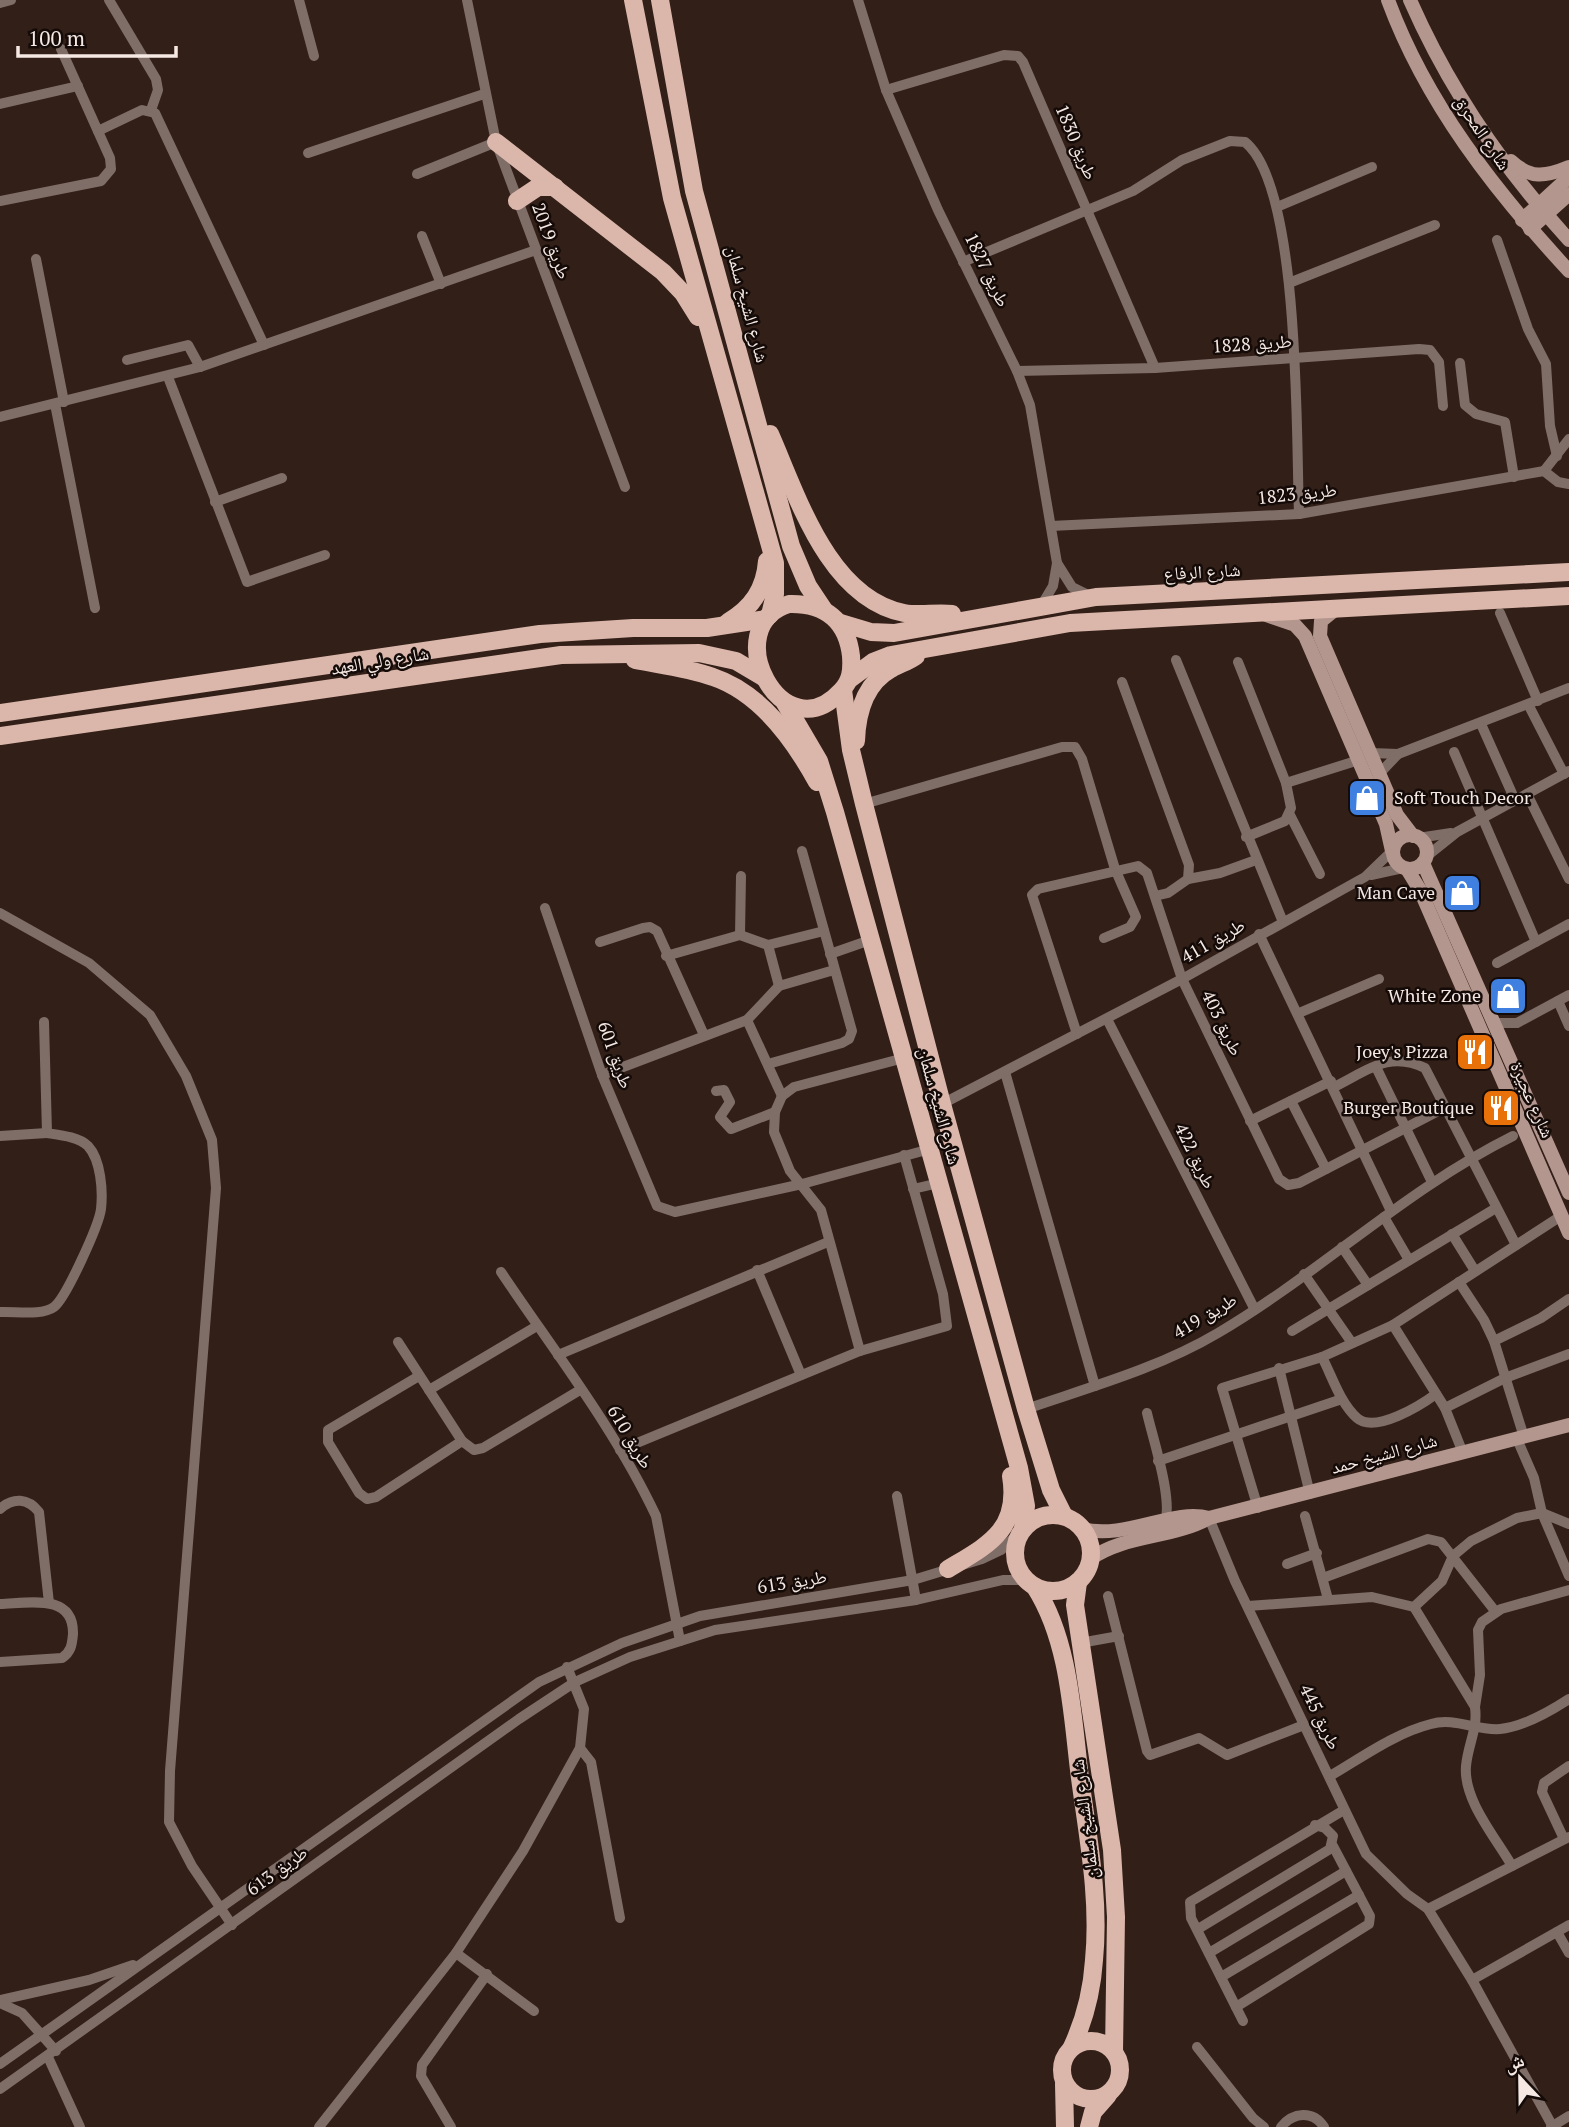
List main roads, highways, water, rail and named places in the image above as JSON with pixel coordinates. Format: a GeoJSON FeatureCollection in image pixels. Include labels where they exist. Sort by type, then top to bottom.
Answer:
{"type":"FeatureCollection","features":[{"type":"Feature","properties":{"kind":"main road"},"geometry":{"type":"LineString","coordinates":[[633,0],[664,163],[709,336],[761,509],[776,573],[768,617],[759,634],[757,651],[763,677],[785,703],[802,708],[819,706],[882,657],[1070,623],[1339,608],[1497,607],[1569,596]]}},
{"type":"Feature","properties":{"kind":"main road","name":"شارع الشيخ سلمان"},"geometry":{"type":"LineString","coordinates":[[660,0],[694,191],[796,560],[824,610]]}},
{"type":"Feature","properties":{"kind":"main road"},"geometry":{"type":"LineString","coordinates":[[496,142],[663,272],[683,293],[709,336]]}},
{"type":"Feature","properties":{"kind":"main road"},"geometry":{"type":"LineString","coordinates":[[517,201],[538,187],[555,187]]}},
{"type":"Feature","properties":{"kind":"main road"},"geometry":{"type":"LineString","coordinates":[[747,380],[816,540],[848,578],[865,594],[903,612],[984,616]]}},
{"type":"Feature","properties":{"kind":"main road"},"geometry":{"type":"LineString","coordinates":[[707,628],[726,624],[743,614],[756,599],[764,582],[767,563],[761,509]]}},
{"type":"Feature","properties":{"kind":"main road","name":"شارع الرفاع"},"geometry":{"type":"LineString","coordinates":[[841,623],[871,632],[894,633],[1096,597],[1569,572]]}},
{"type":"Feature","properties":{"kind":"main road"},"geometry":{"type":"LineString","coordinates":[[1497,607],[1569,586]]}},
{"type":"Feature","properties":{"kind":"main road"},"geometry":{"type":"LineString","coordinates":[[768,617],[789,604],[824,610],[841,623],[850,649],[847,684]]}},
{"type":"Feature","properties":{"kind":"main road","name":"شارع ولي العهد"},"geometry":{"type":"LineString","coordinates":[[0,713],[540,634],[633,628],[707,628],[768,617]]}},
{"type":"Feature","properties":{"kind":"main road"},"geometry":{"type":"LineString","coordinates":[[855,765],[857,721],[869,689],[891,668],[924,651]]}},
{"type":"Feature","properties":{"kind":"main road"},"geometry":{"type":"LineString","coordinates":[[604,653],[691,670],[734,687],[785,732],[835,811]]}},
{"type":"Feature","properties":{"kind":"main road","name":"شارع ولي العهد"},"geometry":{"type":"LineString","coordinates":[[0,736],[561,655],[699,653],[736,661],[763,677]]}},
{"type":"Feature","properties":{"kind":"main road","name":"شارع الشيخ سلمان"},"geometry":{"type":"LineString","coordinates":[[847,684],[855,765],[942,1104],[1026,1409],[1051,1490],[1064,1516]]}},
{"type":"Feature","properties":{"kind":"main road","name":"شارع الشيخ سلمان"},"geometry":{"type":"LineString","coordinates":[[785,703],[819,761],[873,939],[1011,1438],[1026,1506],[1021,1531]]}},
{"type":"Feature","properties":{"kind":"main road"},"geometry":{"type":"LineString","coordinates":[[948,1569],[984,1548],[1005,1526],[1014,1493],[1008,1465],[1011,1438]]}},
{"type":"Feature","properties":{"kind":"main road"},"geometry":{"type":"LineString","coordinates":[[1048,1514],[1064,1516],[1082,1529],[1090,1545],[1090,1559],[1078,1582],[1057,1591],[1045,1591],[1030,1583],[1016,1557],[1021,1531],[1048,1514]]}},
{"type":"Feature","properties":{"kind":"main road","name":"شارع الشيخ سلمان"},"geometry":{"type":"LineString","coordinates":[[1078,1582],[1074,1605],[1112,1850],[1116,1916],[1114,2052]]}},
{"type":"Feature","properties":{"kind":"main road","name":"شارع الشيخ سلمان"},"geometry":{"type":"LineString","coordinates":[[1030,1583],[1046,1605],[1060,1647],[1091,1862],[1094,1959],[1087,2011],[1072,2048]]}},
{"type":"Feature","properties":{"kind":"main road"},"geometry":{"type":"LineString","coordinates":[[1065,2127],[1062,2064],[1072,2048],[1094,2041],[1114,2052],[1120,2070],[1111,2092],[1093,2112],[1089,2127]]}},
{"type":"Feature","properties":{"kind":"main road"},"geometry":{"type":"LineString","coordinates":[[1064,2084],[1080,2098],[1102,2098],[1111,2092]]}},
{"type":"Feature","properties":{"kind":"place","name":"Soft Touch Decor"},"geometry":{"type":"Point","coordinates":[1367,798]}},
{"type":"Feature","properties":{"kind":"place","name":"Man Cave"},"geometry":{"type":"Point","coordinates":[1462,893]}},
{"type":"Feature","properties":{"kind":"place","name":"White Zone"},"geometry":{"type":"Point","coordinates":[1508,996]}},
{"type":"Feature","properties":{"kind":"place","name":"Joey's Pizza"},"geometry":{"type":"Point","coordinates":[1475,1052]}},
{"type":"Feature","properties":{"kind":"place","name":"Burger Boutique"},"geometry":{"type":"Point","coordinates":[1501,1108]}}]}
